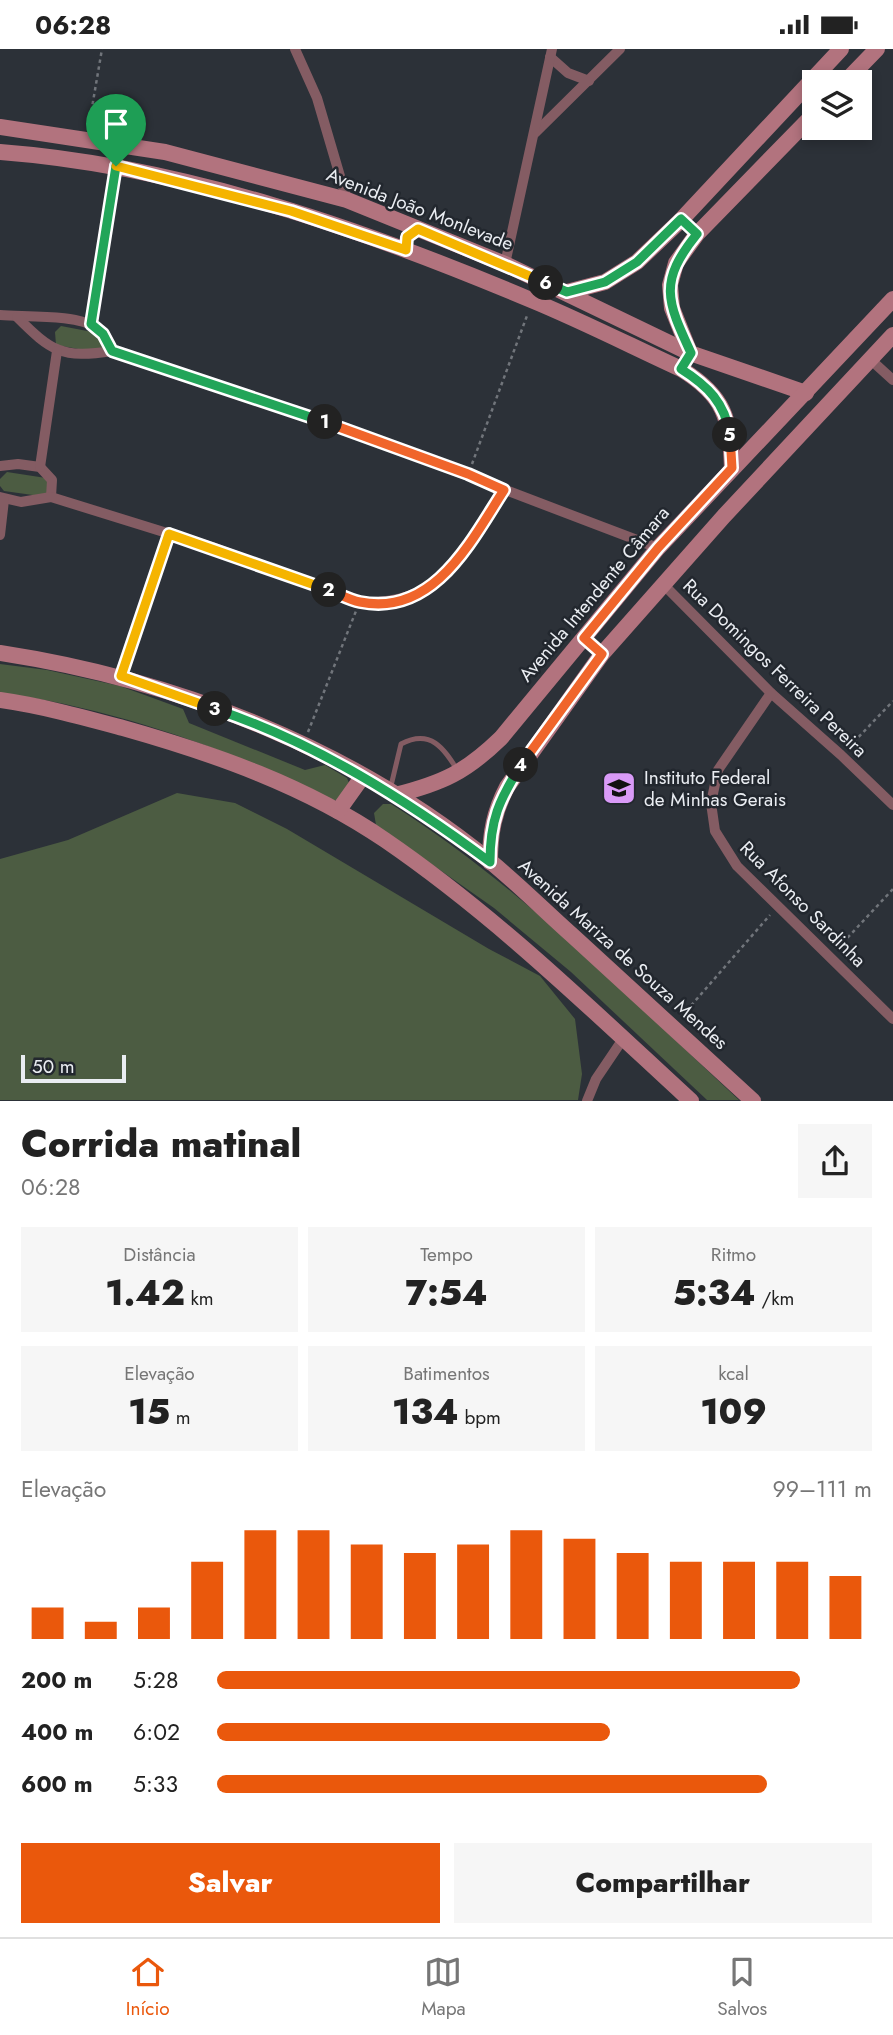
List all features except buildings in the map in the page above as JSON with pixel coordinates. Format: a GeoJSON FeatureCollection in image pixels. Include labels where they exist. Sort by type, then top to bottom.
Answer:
{"type":"FeatureCollection","features":[{"type":"Feature","properties":{"kind":"main road"},"geometry":{"type":"LineString","coordinates":[[567,292],[605,282],[622,273],[681,219],[841,49]]}},
{"type":"Feature","properties":{"kind":"main road"},"geometry":{"type":"LineString","coordinates":[[857,70],[877,49]]}},
{"type":"Feature","properties":{"kind":"main road"},"geometry":{"type":"LineString","coordinates":[[681,369],[691,353],[674,317],[670,285],[676,263],[697,234],[802,126]]}},
{"type":"Feature","properties":{"kind":"main road","name":"Avenida João Monlevade"},"geometry":{"type":"LineString","coordinates":[[0,127],[87,138],[165,152],[347,200],[505,264],[691,353],[806,393]]}},
{"type":"Feature","properties":{"kind":"main road"},"geometry":{"type":"LineString","coordinates":[[28,154],[33,131]]}},
{"type":"Feature","properties":{"kind":"main road"},"geometry":{"type":"LineString","coordinates":[[0,152],[116,166],[291,211],[406,250],[533,301],[681,369],[709,389],[720,402],[728,420],[732,468]]}},
{"type":"Feature","properties":{"kind":"main road"},"geometry":{"type":"LineString","coordinates":[[681,219],[697,234]]}},
{"type":"Feature","properties":{"kind":"main road"},"geometry":{"type":"LineString","coordinates":[[406,250],[407,237],[418,229]]}},
{"type":"Feature","properties":{"kind":"main road","name":"Avenida Intendente Câmara"},"geometry":{"type":"LineString","coordinates":[[392,793],[426,787],[459,774],[501,738],[658,548],[893,299]]}},
{"type":"Feature","properties":{"kind":"main road"},"geometry":{"type":"LineString","coordinates":[[490,862],[492,824],[507,787],[602,654],[724,516],[893,335]]}},
{"type":"Feature","properties":{"kind":"main road"},"geometry":{"type":"LineString","coordinates":[[704,498],[724,516]]}},
{"type":"Feature","properties":{"kind":"main road"},"geometry":{"type":"LineString","coordinates":[[584,638],[602,654]]}},
{"type":"Feature","properties":{"kind":"main road","name":"Avenida Mariza de Souza Mendes"},"geometry":{"type":"LineString","coordinates":[[0,653],[59,662],[121,676],[226,712],[303,743],[392,793],[490,862],[752,1101]]}},
{"type":"Feature","properties":{"kind":"main road"},"geometry":{"type":"LineString","coordinates":[[0,700],[43,706],[228,761],[338,811],[385,841],[471,905],[553,973],[691,1101]]}},
{"type":"Feature","properties":{"kind":"main road"},"geometry":{"type":"LineString","coordinates":[[338,811],[363,776]]}},
{"type":"Feature","properties":{"kind":"street"},"geometry":{"type":"LineString","coordinates":[[295,49],[317,98],[347,200]]}},
{"type":"Feature","properties":{"kind":"street"},"geometry":{"type":"LineString","coordinates":[[534,134],[620,49]]}},
{"type":"Feature","properties":{"kind":"street"},"geometry":{"type":"LineString","coordinates":[[551,53],[568,73],[589,81]]}},
{"type":"Feature","properties":{"kind":"street"},"geometry":{"type":"LineString","coordinates":[[505,264],[551,53]]}},
{"type":"Feature","properties":{"kind":"street"},"geometry":{"type":"LineString","coordinates":[[91,324],[116,166]]}},
{"type":"Feature","properties":{"kind":"street"},"geometry":{"type":"LineString","coordinates":[[0,315],[63,319],[91,324],[103,334],[112,351]]}},
{"type":"Feature","properties":{"kind":"street"},"geometry":{"type":"LineString","coordinates":[[17,317],[45,344],[57,351],[88,354],[112,351],[353,432],[658,548]]}},
{"type":"Feature","properties":{"kind":"street"},"geometry":{"type":"LineString","coordinates":[[40,467],[57,351]]}},
{"type":"Feature","properties":{"kind":"street"},"geometry":{"type":"LineString","coordinates":[[871,360],[893,380]]}},
{"type":"Feature","properties":{"kind":"street"},"geometry":{"type":"LineString","coordinates":[[0,467],[18,464],[40,467],[51,480],[51,497]]}},
{"type":"Feature","properties":{"kind":"street"},"geometry":{"type":"LineString","coordinates":[[0,535],[2,498],[30,502],[51,497],[169,534],[360,602],[403,600],[430,587],[461,556],[504,490]]}},
{"type":"Feature","properties":{"kind":"street","name":"Rua Domingos Ferreira Pereira"},"geometry":{"type":"LineString","coordinates":[[664,585],[771,693],[893,805]]}},
{"type":"Feature","properties":{"kind":"street","name":"Rua Afonso Sardinha"},"geometry":{"type":"LineString","coordinates":[[771,693],[723,761],[715,779],[711,803],[715,831],[727,855],[776,908],[893,1019]]}},
{"type":"Feature","properties":{"kind":"street"},"geometry":{"type":"LineString","coordinates":[[587,1101],[596,1079],[623,1039]]}},
{"type":"Feature","properties":{"kind":"lane"},"geometry":{"type":"LineString","coordinates":[[392,793],[401,744],[408,740],[424,739],[436,742],[444,749],[459,774]]}},
{"type":"Feature","properties":{"kind":"path"},"geometry":{"type":"LineString","coordinates":[[87,138],[102,49]]}},
{"type":"Feature","properties":{"kind":"path"},"geometry":{"type":"LineString","coordinates":[[468,474],[533,301]]}},
{"type":"Feature","properties":{"kind":"path"},"geometry":{"type":"LineString","coordinates":[[121,676],[169,534]]}},
{"type":"Feature","properties":{"kind":"path"},"geometry":{"type":"LineString","coordinates":[[303,743],[360,602]]}},
{"type":"Feature","properties":{"kind":"path"},"geometry":{"type":"LineString","coordinates":[[841,755],[893,701]]}},
{"type":"Feature","properties":{"kind":"path"},"geometry":{"type":"LineString","coordinates":[[829,957],[893,889]]}},
{"type":"Feature","properties":{"kind":"path"},"geometry":{"type":"LineString","coordinates":[[673,1027],[776,908]]}},
{"type":"Feature","properties":{"kind":"green space"},"geometry":{"type":"Polygon","coordinates":[[[61,326],[103,334],[106,346],[101,353],[56,345],[55,332],[61,326]]]}},
{"type":"Feature","properties":{"kind":"green space"},"geometry":{"type":"Polygon","coordinates":[[[7,472],[46,478],[49,480],[47,497],[4,491],[0,486],[0,479],[7,472]]]}},
{"type":"Feature","properties":{"kind":"green space"},"geometry":{"type":"Polygon","coordinates":[[[0,664],[47,670],[120,686],[183,709],[189,723],[305,770],[325,765],[347,778],[349,783],[337,800],[332,800],[252,764],[170,733],[86,709],[0,693],[0,664]]]}},
{"type":"Feature","properties":{"kind":"green space"},"geometry":{"type":"Polygon","coordinates":[[[177,793],[235,803],[287,829],[489,949],[540,976],[575,1019],[582,1074],[578,1100],[0,1100],[0,859],[68,840],[177,793]]]}},
{"type":"Feature","properties":{"kind":"green space"},"geometry":{"type":"Polygon","coordinates":[[[383,804],[391,804],[439,836],[529,906],[739,1100],[707,1100],[571,972],[494,908],[376,825],[374,813],[383,804]]]}},
{"type":"Feature","properties":{"kind":"place","name":"Instituto Federal de Minhas Gerais"},"geometry":{"type":"Point","coordinates":[619,788]}},
{"type":"Feature","properties":{"kind":"route"},"geometry":{"type":"LineString","coordinates":[[116,166],[291,211],[406,250],[407,237],[418,229],[567,292],[605,282],[622,273],[681,219],[697,234],[676,263],[670,285],[674,317],[691,353],[681,369],[698,379],[720,402],[728,420],[732,468],[658,548],[584,638],[602,654],[507,787],[496,808],[492,824],[490,862],[395,795],[303,743],[226,712],[121,676],[169,534],[212,547],[360,602],[392,602],[420,593],[444,575],[461,556],[504,490],[353,432],[112,351],[103,334],[91,324],[116,166]]}}]}
